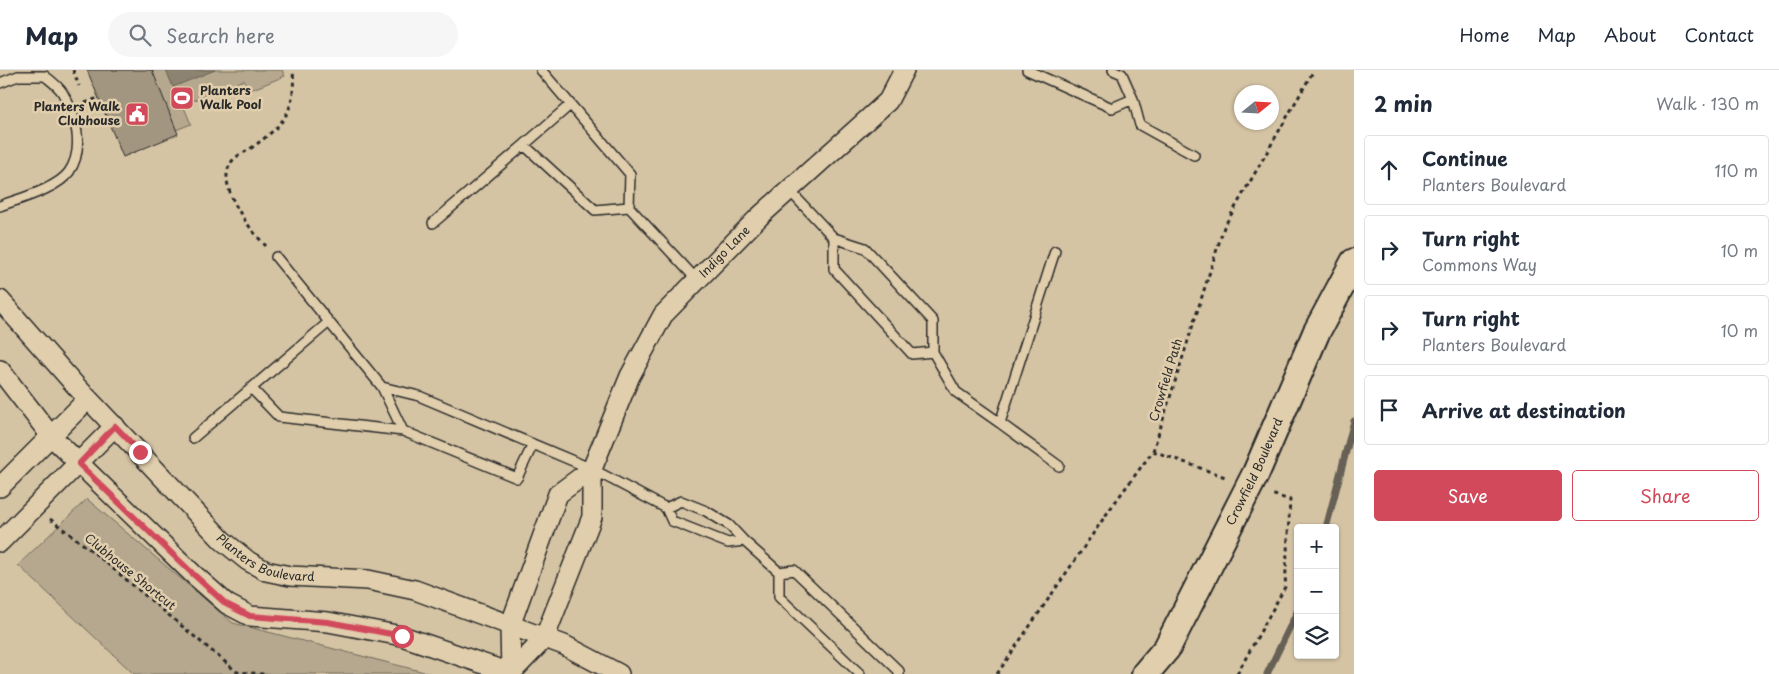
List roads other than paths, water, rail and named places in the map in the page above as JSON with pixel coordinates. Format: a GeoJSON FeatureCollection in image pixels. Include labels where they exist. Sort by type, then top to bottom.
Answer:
{"type":"FeatureCollection","features":[{"type":"Feature","properties":{"kind":"main road","name":"Crowfield Boulevard"},"geometry":{"type":"LineString","coordinates":[[1145,674],[1167,648],[1185,614],[1256,473],[1316,333],[1354,262]]}},
{"type":"Feature","properties":{"kind":"street","name":"Indigo Lane"},"geometry":{"type":"LineString","coordinates":[[512,674],[544,638],[592,517],[592,469],[630,376],[663,315],[759,217],[888,102],[904,70]]}},
{"type":"Feature","properties":{"kind":"street","name":"Planters Boulevard"},"geometry":{"type":"LineString","coordinates":[[0,300],[88,399],[222,540],[248,562],[266,571],[290,576],[368,580],[415,590],[564,645],[619,674]]}},
{"type":"Feature","properties":{"kind":"street"},"geometry":{"type":"LineString","coordinates":[[0,370],[51,436],[226,604],[250,616],[328,622],[402,636],[512,674],[510,626],[558,494],[592,469]]}},
{"type":"Feature","properties":{"kind":"street"},"geometry":{"type":"LineString","coordinates":[[0,486],[88,399]]}},
{"type":"Feature","properties":{"kind":"street"},"geometry":{"type":"LineString","coordinates":[[0,542],[115,426]]}},
{"type":"Feature","properties":{"kind":"lane"},"geometry":{"type":"LineString","coordinates":[[541,70],[630,174],[629,207],[697,280]]}},
{"type":"Feature","properties":{"kind":"lane"},"geometry":{"type":"LineString","coordinates":[[1027,70],[1112,108],[1133,99]]}},
{"type":"Feature","properties":{"kind":"lane"},"geometry":{"type":"LineString","coordinates":[[1113,70],[1122,74],[1133,99],[1140,126],[1194,155]]}},
{"type":"Feature","properties":{"kind":"lane"},"geometry":{"type":"LineString","coordinates":[[0,83],[18,76],[45,76],[61,91],[75,118],[78,149],[68,173],[47,188],[0,206]]}},
{"type":"Feature","properties":{"kind":"lane"},"geometry":{"type":"LineString","coordinates":[[433,223],[570,105]]}},
{"type":"Feature","properties":{"kind":"lane"},"geometry":{"type":"LineString","coordinates":[[524,145],[595,210],[629,207]]}},
{"type":"Feature","properties":{"kind":"lane"},"geometry":{"type":"LineString","coordinates":[[789,190],[834,238],[865,248],[933,321],[933,352],[956,392],[1059,466]]}},
{"type":"Feature","properties":{"kind":"lane"},"geometry":{"type":"LineString","coordinates":[[834,238],[834,269],[912,354],[933,352]]}},
{"type":"Feature","properties":{"kind":"lane"},"geometry":{"type":"LineString","coordinates":[[1000,423],[1055,251]]}},
{"type":"Feature","properties":{"kind":"lane"},"geometry":{"type":"LineString","coordinates":[[276,257],[382,387],[403,431]]}},
{"type":"Feature","properties":{"kind":"lane"},"geometry":{"type":"LineString","coordinates":[[192,438],[329,322]]}},
{"type":"Feature","properties":{"kind":"lane"},"geometry":{"type":"LineString","coordinates":[[382,387],[419,396],[592,469],[666,508],[672,521],[728,543],[744,541]]}},
{"type":"Feature","properties":{"kind":"lane"},"geometry":{"type":"LineString","coordinates":[[251,388],[278,417],[403,431],[517,478],[533,444]]}},
{"type":"Feature","properties":{"kind":"lane"},"geometry":{"type":"LineString","coordinates":[[666,508],[681,502],[706,511],[729,524],[744,541],[779,572],[779,597],[860,674]]}},
{"type":"Feature","properties":{"kind":"lane"},"geometry":{"type":"LineString","coordinates":[[779,572],[794,570],[899,671],[899,674]]}},
{"type":"Feature","properties":{"kind":"waterway"},"geometry":{"type":"LineString","coordinates":[[1327,524],[1354,421]]}},
{"type":"Feature","properties":{"kind":"waterway"},"geometry":{"type":"LineString","coordinates":[[1267,674],[1296,614]]}},
{"type":"Feature","properties":{"kind":"place","name":"Planters Walk Pool"},"geometry":{"type":"Point","coordinates":[182,98]}},
{"type":"Feature","properties":{"kind":"place","name":"Planters Walk Clubhouse"},"geometry":{"type":"Point","coordinates":[137,114]}}]}
